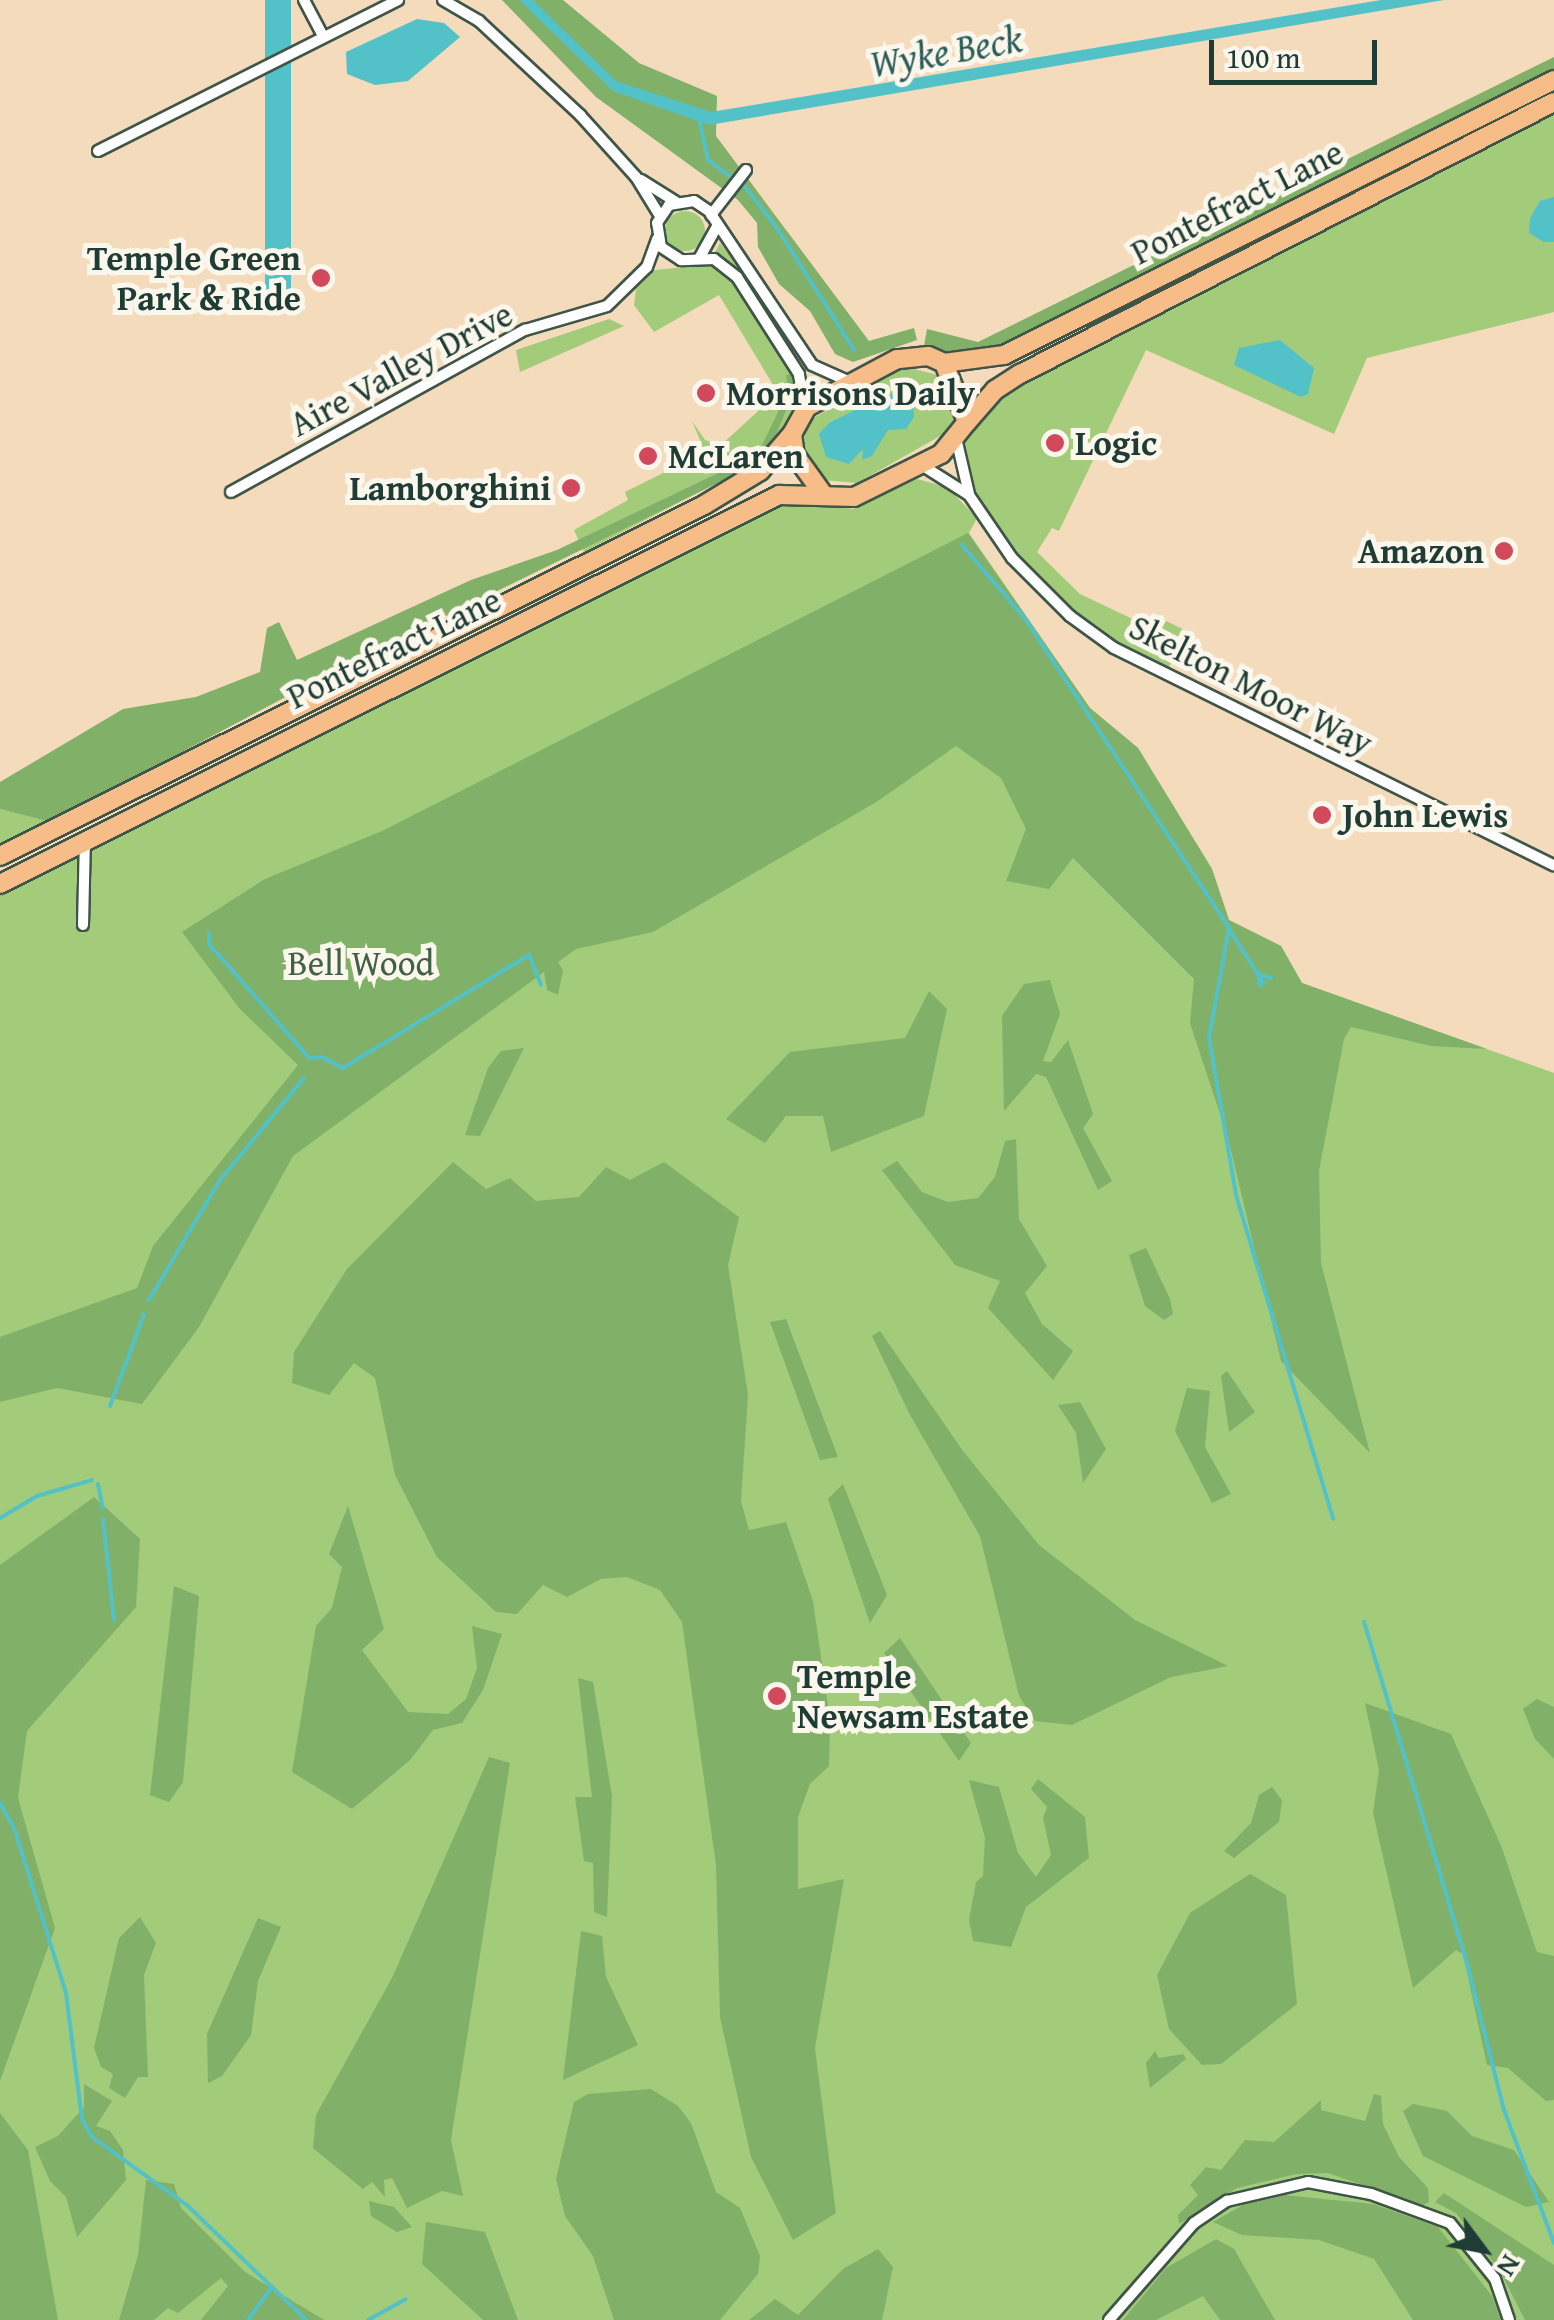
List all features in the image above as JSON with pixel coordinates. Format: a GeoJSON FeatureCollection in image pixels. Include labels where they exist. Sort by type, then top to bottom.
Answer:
{"type":"FeatureCollection","features":[{"type":"Feature","properties":{"kind":"highway","name":"Pontefract Lane"},"geometry":{"type":"LineString","coordinates":[[944,363],[1004,355],[1554,80]]}},
{"type":"Feature","properties":{"kind":"highway","name":"Pontefract Lane"},"geometry":{"type":"LineString","coordinates":[[967,422],[994,390],[1020,374],[1554,102]]}},
{"type":"Feature","properties":{"kind":"highway"},"geometry":{"type":"LineString","coordinates":[[912,356],[944,363],[967,422],[957,442],[920,464],[854,496],[822,494],[804,474],[792,434],[804,410],[852,382],[912,356]]}},
{"type":"Feature","properties":{"kind":"highway","name":"Pontefract Lane"},"geometry":{"type":"LineString","coordinates":[[0,856],[704,505],[760,470],[792,434]]}},
{"type":"Feature","properties":{"kind":"highway","name":"Pontefract Lane"},"geometry":{"type":"LineString","coordinates":[[0,884],[779,494],[822,494]]}},
{"type":"Feature","properties":{"kind":"street"},"geometry":{"type":"LineString","coordinates":[[98,151],[398,0]]}},
{"type":"Feature","properties":{"kind":"street"},"geometry":{"type":"LineString","coordinates":[[444,0],[506,46],[636,177],[660,216],[658,240],[675,258],[700,257],[726,264],[738,277],[799,374],[804,410]]}},
{"type":"Feature","properties":{"kind":"street"},"geometry":{"type":"LineString","coordinates":[[307,5],[323,36]]}},
{"type":"Feature","properties":{"kind":"street"},"geometry":{"type":"LineString","coordinates":[[636,177],[676,202],[694,201],[729,186],[746,170]]}},
{"type":"Feature","properties":{"kind":"street"},"geometry":{"type":"LineString","coordinates":[[700,257],[715,239],[713,219],[729,186]]}},
{"type":"Feature","properties":{"kind":"street"},"geometry":{"type":"LineString","coordinates":[[694,201],[713,219],[812,365],[852,382]]}},
{"type":"Feature","properties":{"kind":"street"},"geometry":{"type":"LineString","coordinates":[[660,216],[676,202]]}},
{"type":"Feature","properties":{"kind":"street","name":"Aire Valley Drive"},"geometry":{"type":"LineString","coordinates":[[230,492],[525,330],[606,306],[647,267],[658,240]]}},
{"type":"Feature","properties":{"kind":"street","name":"Aire Valley Drive"},"geometry":{"type":"LineString","coordinates":[[647,267],[675,258]]}},
{"type":"Feature","properties":{"kind":"street","name":"Skelton Moor Way"},"geometry":{"type":"LineString","coordinates":[[957,442],[969,495],[1012,558],[1103,641],[1164,677],[1554,866]]}},
{"type":"Feature","properties":{"kind":"street","name":"Skelton Moor Way"},"geometry":{"type":"LineString","coordinates":[[920,464],[969,495]]}},
{"type":"Feature","properties":{"kind":"street"},"geometry":{"type":"LineString","coordinates":[[83,926],[81,874],[85,839]]}},
{"type":"Feature","properties":{"kind":"street"},"geometry":{"type":"LineString","coordinates":[[58,853],[81,874]]}},
{"type":"Feature","properties":{"kind":"street"},"geometry":{"type":"LineString","coordinates":[[1109,2320],[1194,2223],[1227,2201],[1308,2182],[1371,2194],[1450,2223],[1495,2279],[1510,2320]]}},
{"type":"Feature","properties":{"kind":"green space"},"geometry":{"type":"Polygon","coordinates":[[[502,0],[563,0],[639,63],[717,96],[716,136],[869,341],[914,328],[917,340],[853,362],[835,354],[810,311],[779,284],[758,247],[757,223],[738,200],[596,97],[502,0]]]}},
{"type":"Feature","properties":{"kind":"green space"},"geometry":{"type":"Polygon","coordinates":[[[1554,57],[1554,70],[993,351],[951,354],[924,346],[927,329],[978,342],[1554,57]]]}},
{"type":"Feature","properties":{"kind":"green space"},"geometry":{"type":"Polygon","coordinates":[[[1554,102],[1554,312],[1367,358],[1334,434],[1146,350],[1059,531],[1052,528],[1037,552],[1080,594],[1160,632],[1166,621],[1187,631],[1164,677],[1043,590],[969,495],[958,460],[963,433],[995,390],[1554,102]]]}},
{"type":"Feature","properties":{"kind":"green space"},"geometry":{"type":"Polygon","coordinates":[[[685,211],[699,217],[705,231],[699,245],[685,251],[671,245],[665,231],[671,217],[685,211]]]}},
{"type":"Feature","properties":{"kind":"green space"},"geometry":{"type":"Polygon","coordinates":[[[720,243],[745,274],[811,376],[738,270],[714,254],[720,243]]]}},
{"type":"Feature","properties":{"kind":"green space"},"geometry":{"type":"Polygon","coordinates":[[[714,264],[730,276],[786,362],[802,391],[799,405],[766,457],[584,552],[574,530],[628,500],[625,492],[705,452],[692,421],[705,440],[721,445],[778,393],[719,295],[654,332],[634,305],[636,289],[655,270],[714,264]]]}},
{"type":"Feature","properties":{"kind":"green space"},"geometry":{"type":"Polygon","coordinates":[[[609,319],[624,326],[520,372],[516,350],[609,319]]]}},
{"type":"Feature","properties":{"kind":"green space"},"geometry":{"type":"Polygon","coordinates":[[[905,367],[942,376],[956,415],[949,431],[857,483],[823,480],[805,461],[802,444],[810,420],[905,367]]]}},
{"type":"Feature","properties":{"kind":"green space"},"geometry":{"type":"Polygon","coordinates":[[[792,374],[794,392],[772,444],[736,474],[342,667],[50,822],[0,809],[0,782],[123,709],[196,697],[260,672],[267,628],[279,622],[297,660],[471,580],[557,550],[758,454],[788,391],[786,375],[792,374]]]}},
{"type":"Feature","properties":{"kind":"green space","name":"Temple Newsam Estate"},"geometry":{"type":"Polygon","coordinates":[[[917,479],[947,487],[977,518],[969,533],[1090,708],[1138,748],[1212,869],[1229,920],[1281,946],[1302,983],[1554,1073],[1554,2320],[0,2320],[0,894],[768,507],[804,501],[853,509],[917,479]]]}},
{"type":"Feature","properties":{"kind":"green space","name":"Bell Wood"},"geometry":{"type":"Polygon","coordinates":[[[968,533],[1090,708],[1138,748],[1212,869],[1229,920],[1281,946],[1302,983],[1487,1049],[1431,1046],[1351,1027],[1344,1039],[1319,1171],[1321,1263],[1370,1453],[1281,1361],[1228,1138],[1190,1023],[1194,979],[1073,858],[1049,889],[1006,881],[1026,829],[1001,778],[956,746],[878,801],[653,932],[576,949],[558,962],[563,970],[558,995],[547,990],[544,972],[293,1156],[199,1327],[142,1404],[57,1388],[0,1402],[0,1337],[137,1288],[153,1246],[298,1065],[240,1009],[182,932],[265,879],[382,831],[968,533]]]}},
{"type":"Feature","properties":{"kind":"green space"},"geometry":{"type":"Polygon","coordinates":[[[0,809],[50,822],[0,846],[0,809]]]}},
{"type":"Feature","properties":{"kind":"green space"},"geometry":{"type":"Polygon","coordinates":[[[1050,980],[1060,1014],[1043,1061],[1051,1062],[1068,1040],[1093,1114],[1083,1128],[1112,1181],[1098,1190],[1046,1077],[1036,1074],[1004,1111],[1002,1016],[1024,984],[1050,980]]]}},
{"type":"Feature","properties":{"kind":"green space"},"geometry":{"type":"Polygon","coordinates":[[[929,991],[947,1009],[924,1116],[831,1152],[823,1116],[786,1116],[765,1143],[726,1119],[790,1052],[905,1038],[929,991]]]}},
{"type":"Feature","properties":{"kind":"green space"},"geometry":{"type":"Polygon","coordinates":[[[524,1048],[480,1136],[465,1135],[488,1068],[501,1051],[524,1048]]]}},
{"type":"Feature","properties":{"kind":"green space"},"geometry":{"type":"Polygon","coordinates":[[[1016,1139],[1019,1219],[1047,1266],[1025,1293],[1042,1324],[1073,1351],[1053,1380],[988,1308],[1000,1281],[955,1265],[882,1170],[897,1161],[922,1192],[948,1202],[978,1198],[995,1177],[1005,1141],[1016,1139]]]}},
{"type":"Feature","properties":{"kind":"green space"},"geometry":{"type":"Polygon","coordinates":[[[453,1162],[486,1189],[510,1178],[536,1201],[579,1197],[606,1167],[630,1180],[664,1162],[739,1217],[728,1265],[748,1395],[741,1501],[749,1530],[786,1522],[813,1601],[830,1720],[829,1766],[810,1784],[798,1817],[798,1889],[844,1879],[815,2048],[836,2213],[793,2240],[751,2157],[720,2017],[716,1865],[682,1622],[660,1590],[627,1577],[601,1579],[567,1597],[543,1585],[517,1614],[496,1612],[437,1557],[395,1475],[375,1378],[354,1363],[329,1395],[292,1383],[294,1352],[347,1269],[453,1162]]]}},
{"type":"Feature","properties":{"kind":"green space"},"geometry":{"type":"Polygon","coordinates":[[[1146,1248],[1170,1299],[1173,1314],[1164,1320],[1145,1306],[1129,1255],[1146,1248]]]}},
{"type":"Feature","properties":{"kind":"green space"},"geometry":{"type":"Polygon","coordinates":[[[786,1319],[838,1457],[820,1460],[770,1322],[786,1319]]]}},
{"type":"Feature","properties":{"kind":"green space"},"geometry":{"type":"Polygon","coordinates":[[[880,1331],[963,1451],[1039,1545],[1135,1620],[1228,1666],[1171,1677],[1072,1725],[1035,1721],[1019,1696],[980,1536],[910,1415],[872,1336],[880,1331]]]}},
{"type":"Feature","properties":{"kind":"green space"},"geometry":{"type":"Polygon","coordinates":[[[1227,1371],[1255,1412],[1229,1432],[1221,1376],[1227,1371]]]}},
{"type":"Feature","properties":{"kind":"green space"},"geometry":{"type":"Polygon","coordinates":[[[1187,1388],[1210,1391],[1205,1447],[1231,1494],[1212,1503],[1175,1431],[1187,1388]]]}},
{"type":"Feature","properties":{"kind":"green space"},"geometry":{"type":"Polygon","coordinates":[[[1080,1402],[1106,1449],[1083,1483],[1076,1433],[1058,1405],[1080,1402]]]}},
{"type":"Feature","properties":{"kind":"green space"},"geometry":{"type":"Polygon","coordinates":[[[843,1484],[887,1595],[870,1623],[828,1499],[843,1484]]]}},
{"type":"Feature","properties":{"kind":"green space"},"geometry":{"type":"Polygon","coordinates":[[[94,1497],[140,1539],[136,1607],[27,1731],[18,1798],[55,1928],[0,2081],[0,1565],[94,1497]]]}},
{"type":"Feature","properties":{"kind":"green space"},"geometry":{"type":"Polygon","coordinates":[[[348,1506],[384,1629],[362,1650],[408,1712],[448,1714],[466,1699],[477,1668],[472,1626],[502,1634],[483,1690],[462,1723],[433,1730],[410,1760],[352,1809],[292,1772],[316,1626],[332,1608],[342,1567],[329,1554],[348,1506]]]}},
{"type":"Feature","properties":{"kind":"green space"},"geometry":{"type":"Polygon","coordinates":[[[174,1586],[199,1596],[183,1782],[169,1802],[150,1795],[174,1586]]]}},
{"type":"Feature","properties":{"kind":"green space"},"geometry":{"type":"Polygon","coordinates":[[[900,1638],[971,1743],[959,1761],[884,1653],[900,1638]]]}},
{"type":"Feature","properties":{"kind":"green space"},"geometry":{"type":"Polygon","coordinates":[[[578,1678],[593,1682],[612,1796],[607,1917],[594,1912],[593,1863],[584,1861],[575,1797],[592,1797],[578,1678]]]}},
{"type":"Feature","properties":{"kind":"green space"},"geometry":{"type":"Polygon","coordinates":[[[1537,1699],[1554,1707],[1554,1759],[1535,1739],[1523,1709],[1537,1699]]]}},
{"type":"Feature","properties":{"kind":"green space"},"geometry":{"type":"Polygon","coordinates":[[[1365,1703],[1451,1734],[1502,1848],[1537,1952],[1554,1956],[1554,2100],[1546,2101],[1508,2068],[1487,2065],[1463,1954],[1456,1950],[1413,1988],[1373,1813],[1379,1770],[1365,1703]]]}},
{"type":"Feature","properties":{"kind":"green space"},"geometry":{"type":"Polygon","coordinates":[[[489,1757],[510,1763],[451,2140],[463,2196],[442,2191],[407,2208],[392,2178],[384,2180],[385,2197],[372,2182],[363,2189],[313,2148],[316,2115],[392,1978],[489,1757]]]}},
{"type":"Feature","properties":{"kind":"green space"},"geometry":{"type":"Polygon","coordinates":[[[1038,1779],[1085,1817],[1089,1858],[1026,1907],[1011,1947],[973,1941],[969,1920],[976,1882],[983,1876],[985,1838],[969,1780],[999,1787],[1018,1853],[1036,1877],[1051,1855],[1043,1818],[1047,1807],[1031,1789],[1038,1779]]]}},
{"type":"Feature","properties":{"kind":"green space"},"geometry":{"type":"Polygon","coordinates":[[[1272,1787],[1282,1800],[1279,1822],[1234,1858],[1224,1851],[1251,1823],[1259,1795],[1272,1787]]]}},
{"type":"Feature","properties":{"kind":"green space"},"geometry":{"type":"Polygon","coordinates":[[[1250,1874],[1286,1895],[1297,2004],[1221,2064],[1202,2065],[1169,2029],[1157,1975],[1190,1913],[1250,1874]]]}},
{"type":"Feature","properties":{"kind":"green space"},"geometry":{"type":"Polygon","coordinates":[[[140,1917],[156,1943],[144,1975],[148,2077],[138,2077],[125,2098],[109,2088],[113,2074],[101,2067],[94,2048],[119,1938],[140,1917]]]}},
{"type":"Feature","properties":{"kind":"green space"},"geometry":{"type":"Polygon","coordinates":[[[258,1918],[281,1927],[258,1981],[251,2035],[222,2076],[208,2083],[207,2034],[258,1918]]]}},
{"type":"Feature","properties":{"kind":"green space"},"geometry":{"type":"Polygon","coordinates":[[[581,1931],[602,1936],[606,1977],[638,2045],[563,2080],[581,1931]]]}},
{"type":"Feature","properties":{"kind":"green space"},"geometry":{"type":"Polygon","coordinates":[[[1155,2051],[1159,2058],[1183,2054],[1186,2059],[1150,2088],[1146,2063],[1155,2051]]]}},
{"type":"Feature","properties":{"kind":"green space"},"geometry":{"type":"Polygon","coordinates":[[[84,2084],[112,2101],[96,2126],[110,2131],[123,2150],[126,2180],[77,2237],[66,2197],[50,2181],[35,2147],[58,2136],[84,2107],[84,2084]]]}},
{"type":"Feature","properties":{"kind":"green space"},"geometry":{"type":"Polygon","coordinates":[[[651,2089],[678,2106],[691,2123],[716,2192],[740,2208],[760,2256],[758,2274],[720,2320],[614,2320],[593,2256],[565,2216],[556,2179],[574,2102],[588,2094],[651,2089]]]}},
{"type":"Feature","properties":{"kind":"green space"},"geometry":{"type":"Polygon","coordinates":[[[1374,2094],[1381,2096],[1383,2124],[1399,2157],[1428,2188],[1429,2202],[1422,2206],[1328,2173],[1296,2174],[1237,2188],[1179,2224],[1178,2215],[1198,2195],[1190,2185],[1206,2167],[1221,2170],[1245,2140],[1274,2142],[1321,2100],[1321,2110],[1365,2121],[1374,2094]]]}},
{"type":"Feature","properties":{"kind":"green space"},"geometry":{"type":"Polygon","coordinates":[[[1413,2104],[1447,2111],[1472,2136],[1514,2150],[1549,2202],[1526,2207],[1423,2156],[1403,2111],[1413,2104]]]}},
{"type":"Feature","properties":{"kind":"green space"},"geometry":{"type":"Polygon","coordinates":[[[0,2113],[28,2150],[58,2320],[0,2320],[0,2113]]]}},
{"type":"Feature","properties":{"kind":"green space"},"geometry":{"type":"Polygon","coordinates":[[[146,2180],[174,2184],[181,2208],[245,2272],[324,2320],[201,2320],[228,2286],[221,2278],[178,2313],[168,2308],[154,2320],[119,2320],[138,2255],[146,2180]]]}},
{"type":"Feature","properties":{"kind":"green space"},"geometry":{"type":"Polygon","coordinates":[[[1444,2193],[1554,2265],[1554,2320],[1525,2320],[1500,2271],[1456,2213],[1435,2202],[1444,2193]]]}},
{"type":"Feature","properties":{"kind":"green space"},"geometry":{"type":"Polygon","coordinates":[[[1284,2195],[1373,2204],[1438,2227],[1492,2296],[1501,2320],[1413,2320],[1374,2259],[1319,2240],[1242,2235],[1213,2222],[1243,2205],[1284,2195]]]}},
{"type":"Feature","properties":{"kind":"green space"},"geometry":{"type":"Polygon","coordinates":[[[369,2201],[394,2207],[412,2227],[397,2232],[371,2216],[369,2201]]]}},
{"type":"Feature","properties":{"kind":"green space"},"geometry":{"type":"Polygon","coordinates":[[[426,2222],[485,2232],[518,2320],[483,2320],[422,2264],[426,2222]]]}},
{"type":"Feature","properties":{"kind":"green space"},"geometry":{"type":"Polygon","coordinates":[[[1216,2239],[1234,2249],[1275,2320],[1220,2320],[1203,2296],[1156,2320],[1123,2320],[1166,2268],[1216,2239]]]}},
{"type":"Feature","properties":{"kind":"green space"},"geometry":{"type":"Polygon","coordinates":[[[878,2249],[893,2267],[882,2320],[749,2320],[775,2299],[798,2315],[843,2269],[878,2249]]]}},
{"type":"Feature","properties":{"kind":"water"},"geometry":{"type":"Polygon","coordinates":[[[265,0],[291,0],[291,299],[265,299],[265,0]]]}},
{"type":"Feature","properties":{"kind":"water"},"geometry":{"type":"Polygon","coordinates":[[[519,0],[533,0],[616,81],[711,112],[1381,0],[1444,0],[709,125],[613,91],[519,0]]]}},
{"type":"Feature","properties":{"kind":"water"},"geometry":{"type":"Polygon","coordinates":[[[417,19],[444,23],[460,37],[408,81],[375,85],[347,74],[346,52],[417,19]]]}},
{"type":"Feature","properties":{"kind":"water"},"geometry":{"type":"Polygon","coordinates":[[[1554,197],[1554,242],[1544,242],[1529,233],[1530,218],[1540,201],[1554,197]]]}},
{"type":"Feature","properties":{"kind":"water"},"geometry":{"type":"Polygon","coordinates":[[[1280,340],[1314,368],[1308,394],[1301,397],[1234,365],[1239,348],[1280,340]]]}},
{"type":"Feature","properties":{"kind":"water"},"geometry":{"type":"Polygon","coordinates":[[[913,391],[914,417],[906,429],[888,430],[872,456],[862,460],[863,449],[849,464],[826,457],[819,434],[829,423],[883,396],[913,391]]]}},
{"type":"Feature","properties":{"kind":"waterway"},"geometry":{"type":"LineString","coordinates":[[699,119],[708,160],[746,188],[777,228],[854,350]]}},
{"type":"Feature","properties":{"kind":"waterway"},"geometry":{"type":"LineString","coordinates":[[962,545],[1026,620],[1229,928],[1209,1038],[1236,1195],[1333,1519]]}},
{"type":"Feature","properties":{"kind":"waterway"},"geometry":{"type":"LineString","coordinates":[[1229,929],[1264,984]]}},
{"type":"Feature","properties":{"kind":"waterway"},"geometry":{"type":"LineString","coordinates":[[209,933],[209,944],[309,1058],[322,1057],[343,1068],[529,955],[541,985]]}},
{"type":"Feature","properties":{"kind":"waterway"},"geometry":{"type":"LineString","coordinates":[[1260,986],[1258,974],[1271,978]]}},
{"type":"Feature","properties":{"kind":"waterway"},"geometry":{"type":"LineString","coordinates":[[149,1300],[220,1180],[304,1078]]}},
{"type":"Feature","properties":{"kind":"waterway"},"geometry":{"type":"LineString","coordinates":[[110,1406],[144,1314]]}},
{"type":"Feature","properties":{"kind":"waterway"},"geometry":{"type":"LineString","coordinates":[[0,1518],[37,1496],[92,1480]]}},
{"type":"Feature","properties":{"kind":"waterway"},"geometry":{"type":"LineString","coordinates":[[98,1484],[103,1509]]}},
{"type":"Feature","properties":{"kind":"waterway"},"geometry":{"type":"LineString","coordinates":[[103,1519],[114,1620]]}},
{"type":"Feature","properties":{"kind":"waterway"},"geometry":{"type":"LineString","coordinates":[[1364,1622],[1465,1956],[1504,2110],[1554,2243]]}},
{"type":"Feature","properties":{"kind":"waterway"},"geometry":{"type":"LineString","coordinates":[[0,1803],[14,1828],[66,1993],[82,2119],[92,2137],[188,2206],[306,2320]]}},
{"type":"Feature","properties":{"kind":"waterway"},"geometry":{"type":"LineString","coordinates":[[248,2320],[272,2287]]}},
{"type":"Feature","properties":{"kind":"waterway"},"geometry":{"type":"LineString","coordinates":[[368,2320],[406,2299]]}},
{"type":"Feature","properties":{"kind":"place","name":"Temple Green Park & Ride"},"geometry":{"type":"Point","coordinates":[321,278]}},
{"type":"Feature","properties":{"kind":"place","name":"Morrisons Daily"},"geometry":{"type":"Point","coordinates":[706,393]}},
{"type":"Feature","properties":{"kind":"place","name":"Logic"},"geometry":{"type":"Point","coordinates":[1055,443]}},
{"type":"Feature","properties":{"kind":"place","name":"McLaren"},"geometry":{"type":"Point","coordinates":[648,456]}},
{"type":"Feature","properties":{"kind":"place","name":"Lamborghini"},"geometry":{"type":"Point","coordinates":[571,488]}},
{"type":"Feature","properties":{"kind":"place","name":"Amazon"},"geometry":{"type":"Point","coordinates":[1504,551]}},
{"type":"Feature","properties":{"kind":"place","name":"John Lewis"},"geometry":{"type":"Point","coordinates":[1322,815]}},
{"type":"Feature","properties":{"kind":"place","name":"Temple Newsam Estate"},"geometry":{"type":"Point","coordinates":[777,1696]}},
{"type":"Feature","properties":{"kind":"water label","name":"Wyke Beck"},"geometry":{"type":"Point","coordinates":[946,51]}}]}
